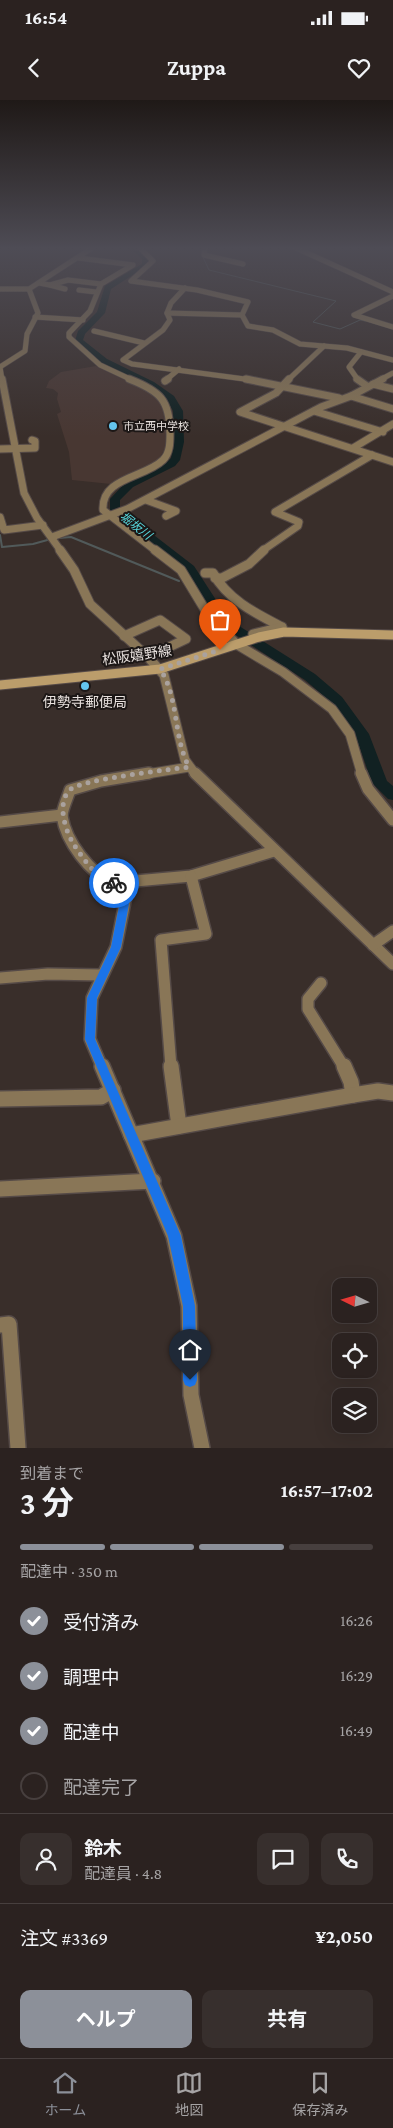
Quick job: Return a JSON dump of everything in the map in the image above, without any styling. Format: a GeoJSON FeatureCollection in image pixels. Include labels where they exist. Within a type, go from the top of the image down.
{"type":"FeatureCollection","features":[{"type":"Feature","properties":{"kind":"main road","name":"松阪嬉野線"},"geometry":{"type":"LineString","coordinates":[[0,685],[160,669],[259,637],[284,632],[393,635]]}},
{"type":"Feature","properties":{"kind":"street"},"geometry":{"type":"LineString","coordinates":[[37,311],[38,313],[27,334],[25,351],[18,358],[0,367],[3,398],[16,448],[24,493],[74,570],[90,604],[160,669],[169,688],[182,748],[189,767],[202,782],[393,964]]}},
{"type":"Feature","properties":{"kind":"street"},"geometry":{"type":"LineString","coordinates":[[90,311],[69,333],[68,337],[99,365],[157,393],[165,402],[170,413],[170,442],[165,458],[152,469],[126,479],[112,488],[102,503],[103,510],[181,570],[204,608],[236,644],[283,672],[332,708],[350,734],[360,771],[368,789],[393,820]]}},
{"type":"Feature","properties":{"kind":"street"},"geometry":{"type":"LineString","coordinates":[[242,315],[244,311]]}},
{"type":"Feature","properties":{"kind":"street"},"geometry":{"type":"LineString","coordinates":[[362,311],[354,315],[393,327]]}},
{"type":"Feature","properties":{"kind":"street"},"geometry":{"type":"LineString","coordinates":[[242,315],[167,313],[170,320],[163,330],[123,360],[132,364],[228,375],[339,398]]}},
{"type":"Feature","properties":{"kind":"street"},"geometry":{"type":"LineString","coordinates":[[242,315],[248,326],[273,330],[300,344],[361,352],[393,360]]}},
{"type":"Feature","properties":{"kind":"street"},"geometry":{"type":"LineString","coordinates":[[35,317],[83,320]]}},
{"type":"Feature","properties":{"kind":"street"},"geometry":{"type":"LineString","coordinates":[[94,331],[144,343]]}},
{"type":"Feature","properties":{"kind":"street"},"geometry":{"type":"LineString","coordinates":[[116,343],[137,348]]}},
{"type":"Feature","properties":{"kind":"street"},"geometry":{"type":"LineString","coordinates":[[324,346],[319,353],[301,366],[276,393],[240,412],[393,462]]}},
{"type":"Feature","properties":{"kind":"street"},"geometry":{"type":"LineString","coordinates":[[361,352],[349,367],[358,381],[393,389]]}},
{"type":"Feature","properties":{"kind":"street"},"geometry":{"type":"LineString","coordinates":[[0,358],[18,358]]}},
{"type":"Feature","properties":{"kind":"street"},"geometry":{"type":"LineString","coordinates":[[165,381],[179,369]]}},
{"type":"Feature","properties":{"kind":"street"},"geometry":{"type":"LineString","coordinates":[[53,538],[148,501],[314,411],[339,398],[351,396],[393,373]]}},
{"type":"Feature","properties":{"kind":"street"},"geometry":{"type":"LineString","coordinates":[[351,396],[393,409]]}},
{"type":"Feature","properties":{"kind":"street"},"geometry":{"type":"LineString","coordinates":[[314,411],[383,432]]}},
{"type":"Feature","properties":{"kind":"street"},"geometry":{"type":"LineString","coordinates":[[353,448],[376,433],[383,432],[393,424]]}},
{"type":"Feature","properties":{"kind":"street"},"geometry":{"type":"LineString","coordinates":[[0,449],[35,448],[35,441],[32,440]]}},
{"type":"Feature","properties":{"kind":"street"},"geometry":{"type":"LineString","coordinates":[[215,578],[222,578],[248,564],[256,555],[298,526],[299,522],[275,512],[372,455]]}},
{"type":"Feature","properties":{"kind":"street"},"geometry":{"type":"LineString","coordinates":[[147,510],[148,501]]}},
{"type":"Feature","properties":{"kind":"street"},"geometry":{"type":"LineString","coordinates":[[148,501],[176,510],[166,516]]}},
{"type":"Feature","properties":{"kind":"street"},"geometry":{"type":"LineString","coordinates":[[0,517],[4,530],[43,525]]}},
{"type":"Feature","properties":{"kind":"street"},"geometry":{"type":"LineString","coordinates":[[205,573],[213,573],[218,584],[244,606],[282,627],[253,634],[259,637]]}},
{"type":"Feature","properties":{"kind":"street"},"geometry":{"type":"LineString","coordinates":[[124,636],[160,620],[186,639],[148,657]]}},
{"type":"Feature","properties":{"kind":"street"},"geometry":{"type":"LineString","coordinates":[[189,767],[100,781],[74,788],[68,793],[62,815],[70,838],[83,859],[108,881],[129,882],[191,876],[274,851]]}},
{"type":"Feature","properties":{"kind":"street"},"geometry":{"type":"LineString","coordinates":[[0,822],[62,815]]}},
{"type":"Feature","properties":{"kind":"street"},"geometry":{"type":"LineString","coordinates":[[179,1126],[172,1079],[161,940],[206,934],[191,876]]}},
{"type":"Feature","properties":{"kind":"street"},"geometry":{"type":"LineString","coordinates":[[129,882],[117,942],[90,1005],[90,1039],[174,1236],[183,1274],[190,1320],[190,1394],[202,1448]]}},
{"type":"Feature","properties":{"kind":"street"},"geometry":{"type":"LineString","coordinates":[[373,945],[393,931]]}},
{"type":"Feature","properties":{"kind":"street"},"geometry":{"type":"LineString","coordinates":[[0,978],[48,974],[102,975]]}},
{"type":"Feature","properties":{"kind":"street"},"geometry":{"type":"LineString","coordinates":[[321,982],[308,998],[308,1009],[341,1060],[351,1082],[353,1095]]}},
{"type":"Feature","properties":{"kind":"street"},"geometry":{"type":"LineString","coordinates":[[0,1099],[101,1097],[113,1090]]}},
{"type":"Feature","properties":{"kind":"street"},"geometry":{"type":"LineString","coordinates":[[131,1135],[353,1095],[378,1091],[393,1093]]}},
{"type":"Feature","properties":{"kind":"street"},"geometry":{"type":"LineString","coordinates":[[0,1188],[152,1181]]}},
{"type":"Feature","properties":{"kind":"street"},"geometry":{"type":"LineString","coordinates":[[0,1325],[9,1324],[18,1448]]}},
{"type":"Feature","properties":{"kind":"shaded area","name":"市立西中学校"},"geometry":{"type":"Polygon","coordinates":[[[96,366],[145,388],[163,404],[166,419],[165,449],[157,462],[111,484],[72,480],[69,452],[57,414],[61,412],[57,399],[58,393],[53,389],[46,388],[49,381],[61,372],[96,366]]]}},
{"type":"Feature","properties":{"kind":"waterway","name":"堀坂川"},"geometry":{"type":"LineString","coordinates":[[102,311],[81,333],[79,341],[104,361],[151,384],[171,398],[178,411],[179,442],[176,458],[171,464],[129,485],[115,499],[115,510],[190,568],[213,605],[232,627],[310,677],[337,700],[362,734],[380,783],[393,795]]}},
{"type":"Feature","properties":{"kind":"waterway"},"geometry":{"type":"LineString","coordinates":[[325,311],[313,322],[340,329],[360,320],[365,321]]}},
{"type":"Feature","properties":{"kind":"waterway"},"geometry":{"type":"LineString","coordinates":[[0,535],[2,547],[33,544],[51,539]]}},
{"type":"Feature","properties":{"kind":"waterway"},"geometry":{"type":"LineString","coordinates":[[59,538],[71,537],[179,581]]}},
{"type":"Feature","properties":{"kind":"way so far"},"geometry":{"type":"LineString","coordinates":[[114,883],[104,878],[83,859],[70,838],[62,815],[68,793],[74,788],[100,781],[189,767],[185,760],[169,688],[160,669],[220,650]]}},
{"type":"Feature","properties":{"kind":"place","name":"市立西中学校"},"geometry":{"type":"Point","coordinates":[113,426]}},
{"type":"Feature","properties":{"kind":"place","name":"伊勢寺郵便局"},"geometry":{"type":"Point","coordinates":[85,686]}},
{"type":"Feature","properties":{"kind":"route"},"geometry":{"type":"LineString","coordinates":[[114,883],[129,882],[116,947],[94,992],[90,1005],[90,1039],[164,1208],[174,1236],[189,1306],[190,1380]]}}]}
